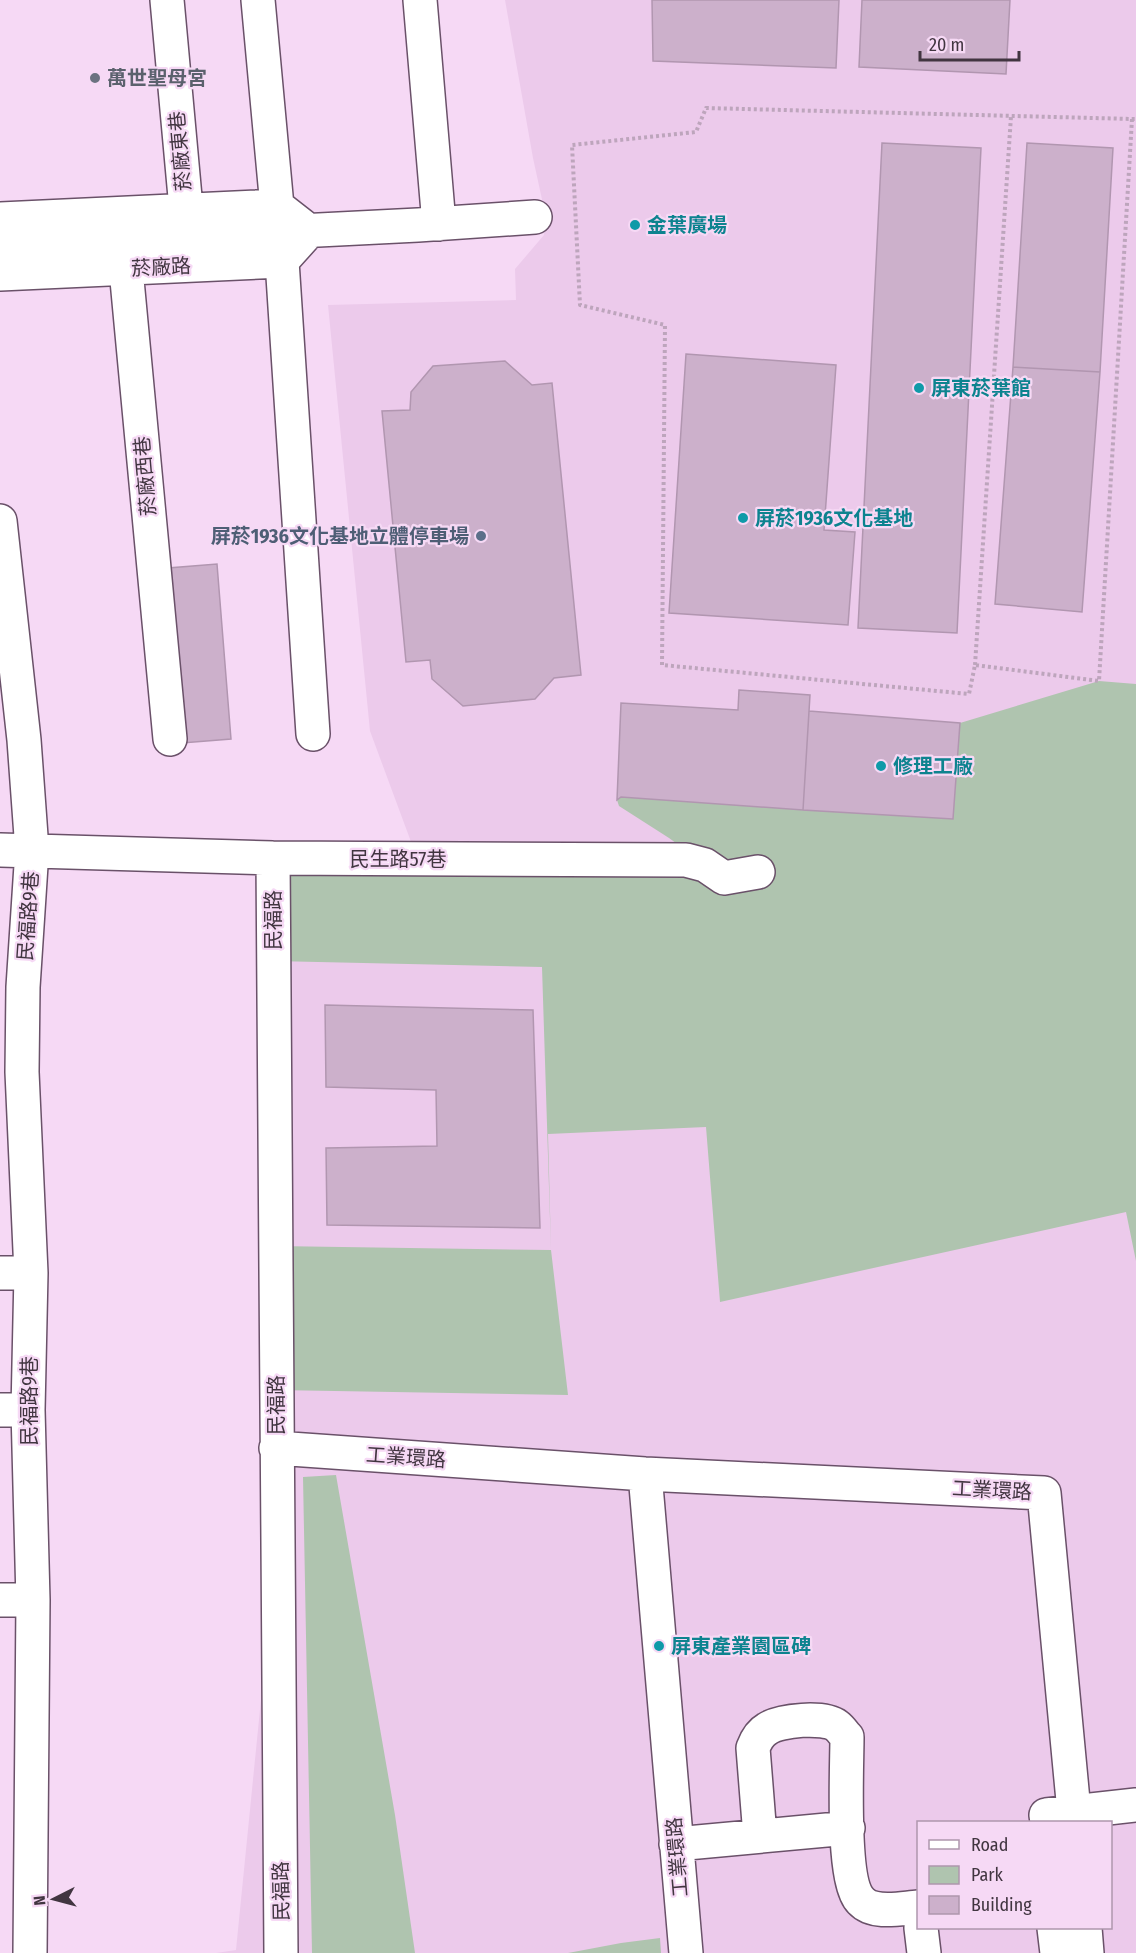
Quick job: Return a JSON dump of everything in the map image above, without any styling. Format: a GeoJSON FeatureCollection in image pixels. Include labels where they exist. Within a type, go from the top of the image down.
{"type":"FeatureCollection","features":[{"type":"Feature","properties":{"kind":"street","name":"菸廠東巷"},"geometry":{"type":"LineString","coordinates":[[167,0],[188,237]]}},
{"type":"Feature","properties":{"kind":"street"},"geometry":{"type":"LineString","coordinates":[[258,0],[287,233],[313,734]]}},
{"type":"Feature","properties":{"kind":"street"},"geometry":{"type":"LineString","coordinates":[[420,0],[439,224]]}},
{"type":"Feature","properties":{"kind":"street","name":"菸廠路"},"geometry":{"type":"LineString","coordinates":[[0,246],[287,233],[536,217]]}},
{"type":"Feature","properties":{"kind":"street","name":"菸廠路"},"geometry":{"type":"LineString","coordinates":[[0,219],[123,240]]}},
{"type":"Feature","properties":{"kind":"street","name":"菸廠路"},"geometry":{"type":"LineString","coordinates":[[0,274],[123,240]]}},
{"type":"Feature","properties":{"kind":"street","name":"菸廠西巷"},"geometry":{"type":"LineString","coordinates":[[123,240],[170,738]]}},
{"type":"Feature","properties":{"kind":"street"},"geometry":{"type":"LineString","coordinates":[[0,521],[24,740],[32,850]]}},
{"type":"Feature","properties":{"kind":"street","name":"民生路57巷"},"geometry":{"type":"LineString","coordinates":[[0,850],[273,858],[686,860],[705,865],[724,878],[758,872]]}},
{"type":"Feature","properties":{"kind":"street","name":"民福路9巷"},"geometry":{"type":"LineString","coordinates":[[30,1953],[33,1600],[14,1410],[15,1273],[11,1072],[23,987],[32,850]]}},
{"type":"Feature","properties":{"kind":"street","name":"民福路"},"geometry":{"type":"LineString","coordinates":[[273,858],[281,1953]]}},
{"type":"Feature","properties":{"kind":"street","name":"工業環路"},"geometry":{"type":"LineString","coordinates":[[276,1448],[645,1474],[1044,1493],[1065,1819]]}},
{"type":"Feature","properties":{"kind":"street","name":"工業環路"},"geometry":{"type":"LineString","coordinates":[[645,1474],[686,1953]]}},
{"type":"Feature","properties":{"kind":"street"},"geometry":{"type":"LineString","coordinates":[[0,1600],[33,1600]]}},
{"type":"Feature","properties":{"kind":"street"},"geometry":{"type":"LineString","coordinates":[[760,1836],[753,1748],[757,1738],[767,1729],[779,1723],[824,1720],[837,1725],[847,1737],[848,1828],[853,1888],[861,1902],[878,1909],[917,1906]]}},
{"type":"Feature","properties":{"kind":"street"},"geometry":{"type":"LineString","coordinates":[[1065,1819],[1136,1805]]}},
{"type":"Feature","properties":{"kind":"street"},"geometry":{"type":"LineString","coordinates":[[676,1845],[848,1828]]}},
{"type":"Feature","properties":{"kind":"street"},"geometry":{"type":"LineString","coordinates":[[921,1929],[924,1953]]}},
{"type":"Feature","properties":{"kind":"street"},"geometry":{"type":"LineString","coordinates":[[1054,1929],[1057,1953]]}},
{"type":"Feature","properties":{"kind":"street"},"geometry":{"type":"LineString","coordinates":[[1085,1929],[1087,1953]]}},
{"type":"Feature","properties":{"kind":"path"},"geometry":{"type":"LineString","coordinates":[[975,665],[1099,681],[1134,119],[706,108],[696,132],[572,145],[580,304],[665,325],[662,665],[969,694],[975,665],[1011,116]]}},
{"type":"Feature","properties":{"kind":"shaded area"},"geometry":{"type":"Polygon","coordinates":[[[505,0],[1136,0],[1136,1953],[216,1953],[236,1950],[285,1459],[282,874],[417,858],[370,731],[328,305],[516,300],[515,269],[544,235],[543,204],[505,0]]]}},
{"type":"Feature","properties":{"kind":"green space"},"geometry":{"type":"Polygon","coordinates":[[[1099,681],[1136,684],[1136,1261],[1126,1212],[720,1302],[706,1127],[548,1134],[551,1250],[542,967],[273,961],[273,858],[705,864],[619,806],[617,800],[621,797],[953,819],[960,723],[1099,681]]]}},
{"type":"Feature","properties":{"kind":"green space"},"geometry":{"type":"Polygon","coordinates":[[[275,1246],[551,1250],[568,1395],[276,1390],[275,1246]]]}},
{"type":"Feature","properties":{"kind":"green space"},"geometry":{"type":"Polygon","coordinates":[[[336,1475],[395,1815],[415,1953],[312,1953],[303,1477],[336,1475]]]}},
{"type":"Feature","properties":{"kind":"green space"},"geometry":{"type":"Polygon","coordinates":[[[660,1938],[661,1953],[568,1953],[621,1943],[660,1938]]]}},
{"type":"Feature","properties":{"kind":"building"},"geometry":{"type":"Polygon","coordinates":[[[652,0],[839,0],[836,68],[653,61],[652,0]]]}},
{"type":"Feature","properties":{"kind":"building"},"geometry":{"type":"Polygon","coordinates":[[[862,0],[1010,0],[1006,74],[859,67],[862,0]]]}},
{"type":"Feature","properties":{"kind":"building","name":"屏東菸葉館"},"geometry":{"type":"Polygon","coordinates":[[[882,143],[981,148],[957,633],[858,628],[882,143]]]}},
{"type":"Feature","properties":{"kind":"building"},"geometry":{"type":"Polygon","coordinates":[[[1027,143],[1113,148],[1100,372],[1013,367],[1027,143]]]}},
{"type":"Feature","properties":{"kind":"building"},"geometry":{"type":"Polygon","coordinates":[[[686,354],[836,365],[824,530],[855,532],[848,625],[669,613],[686,354]]]}},
{"type":"Feature","properties":{"kind":"building","name":"屏菸1936文化基地立體停車場"},"geometry":{"type":"Polygon","coordinates":[[[505,361],[532,385],[552,383],[581,675],[554,678],[535,699],[463,706],[432,679],[430,660],[406,662],[382,411],[410,410],[411,392],[433,366],[505,361]]]}},
{"type":"Feature","properties":{"kind":"building"},"geometry":{"type":"Polygon","coordinates":[[[1013,367],[1100,372],[1082,612],[995,604],[1013,367]]]}},
{"type":"Feature","properties":{"kind":"building"},"geometry":{"type":"Polygon","coordinates":[[[217,564],[231,739],[182,743],[168,568],[217,564]]]}},
{"type":"Feature","properties":{"kind":"building"},"geometry":{"type":"Polygon","coordinates":[[[739,690],[810,695],[803,810],[621,797],[617,800],[621,703],[738,710],[739,690]]]}},
{"type":"Feature","properties":{"kind":"building","name":"修理工廠"},"geometry":{"type":"Polygon","coordinates":[[[809,711],[960,723],[953,819],[803,810],[809,711]]]}},
{"type":"Feature","properties":{"kind":"building"},"geometry":{"type":"Polygon","coordinates":[[[325,1005],[533,1010],[540,1228],[327,1225],[326,1148],[437,1146],[436,1090],[326,1087],[325,1005]]]}},
{"type":"Feature","properties":{"kind":"place","name":"萬世聖母宮"},"geometry":{"type":"Point","coordinates":[95,78]}},
{"type":"Feature","properties":{"kind":"place","name":"金葉廣場"},"geometry":{"type":"Point","coordinates":[635,225]}},
{"type":"Feature","properties":{"kind":"place","name":"屏東菸葉館"},"geometry":{"type":"Point","coordinates":[919,388]}},
{"type":"Feature","properties":{"kind":"place","name":"屏菸1936文化基地"},"geometry":{"type":"Point","coordinates":[743,518]}},
{"type":"Feature","properties":{"kind":"place","name":"屏菸1936文化基地立體停車場"},"geometry":{"type":"Point","coordinates":[481,536]}},
{"type":"Feature","properties":{"kind":"place","name":"修理工廠"},"geometry":{"type":"Point","coordinates":[881,766]}},
{"type":"Feature","properties":{"kind":"place","name":"屏東產業園區碑"},"geometry":{"type":"Point","coordinates":[659,1646]}}]}
